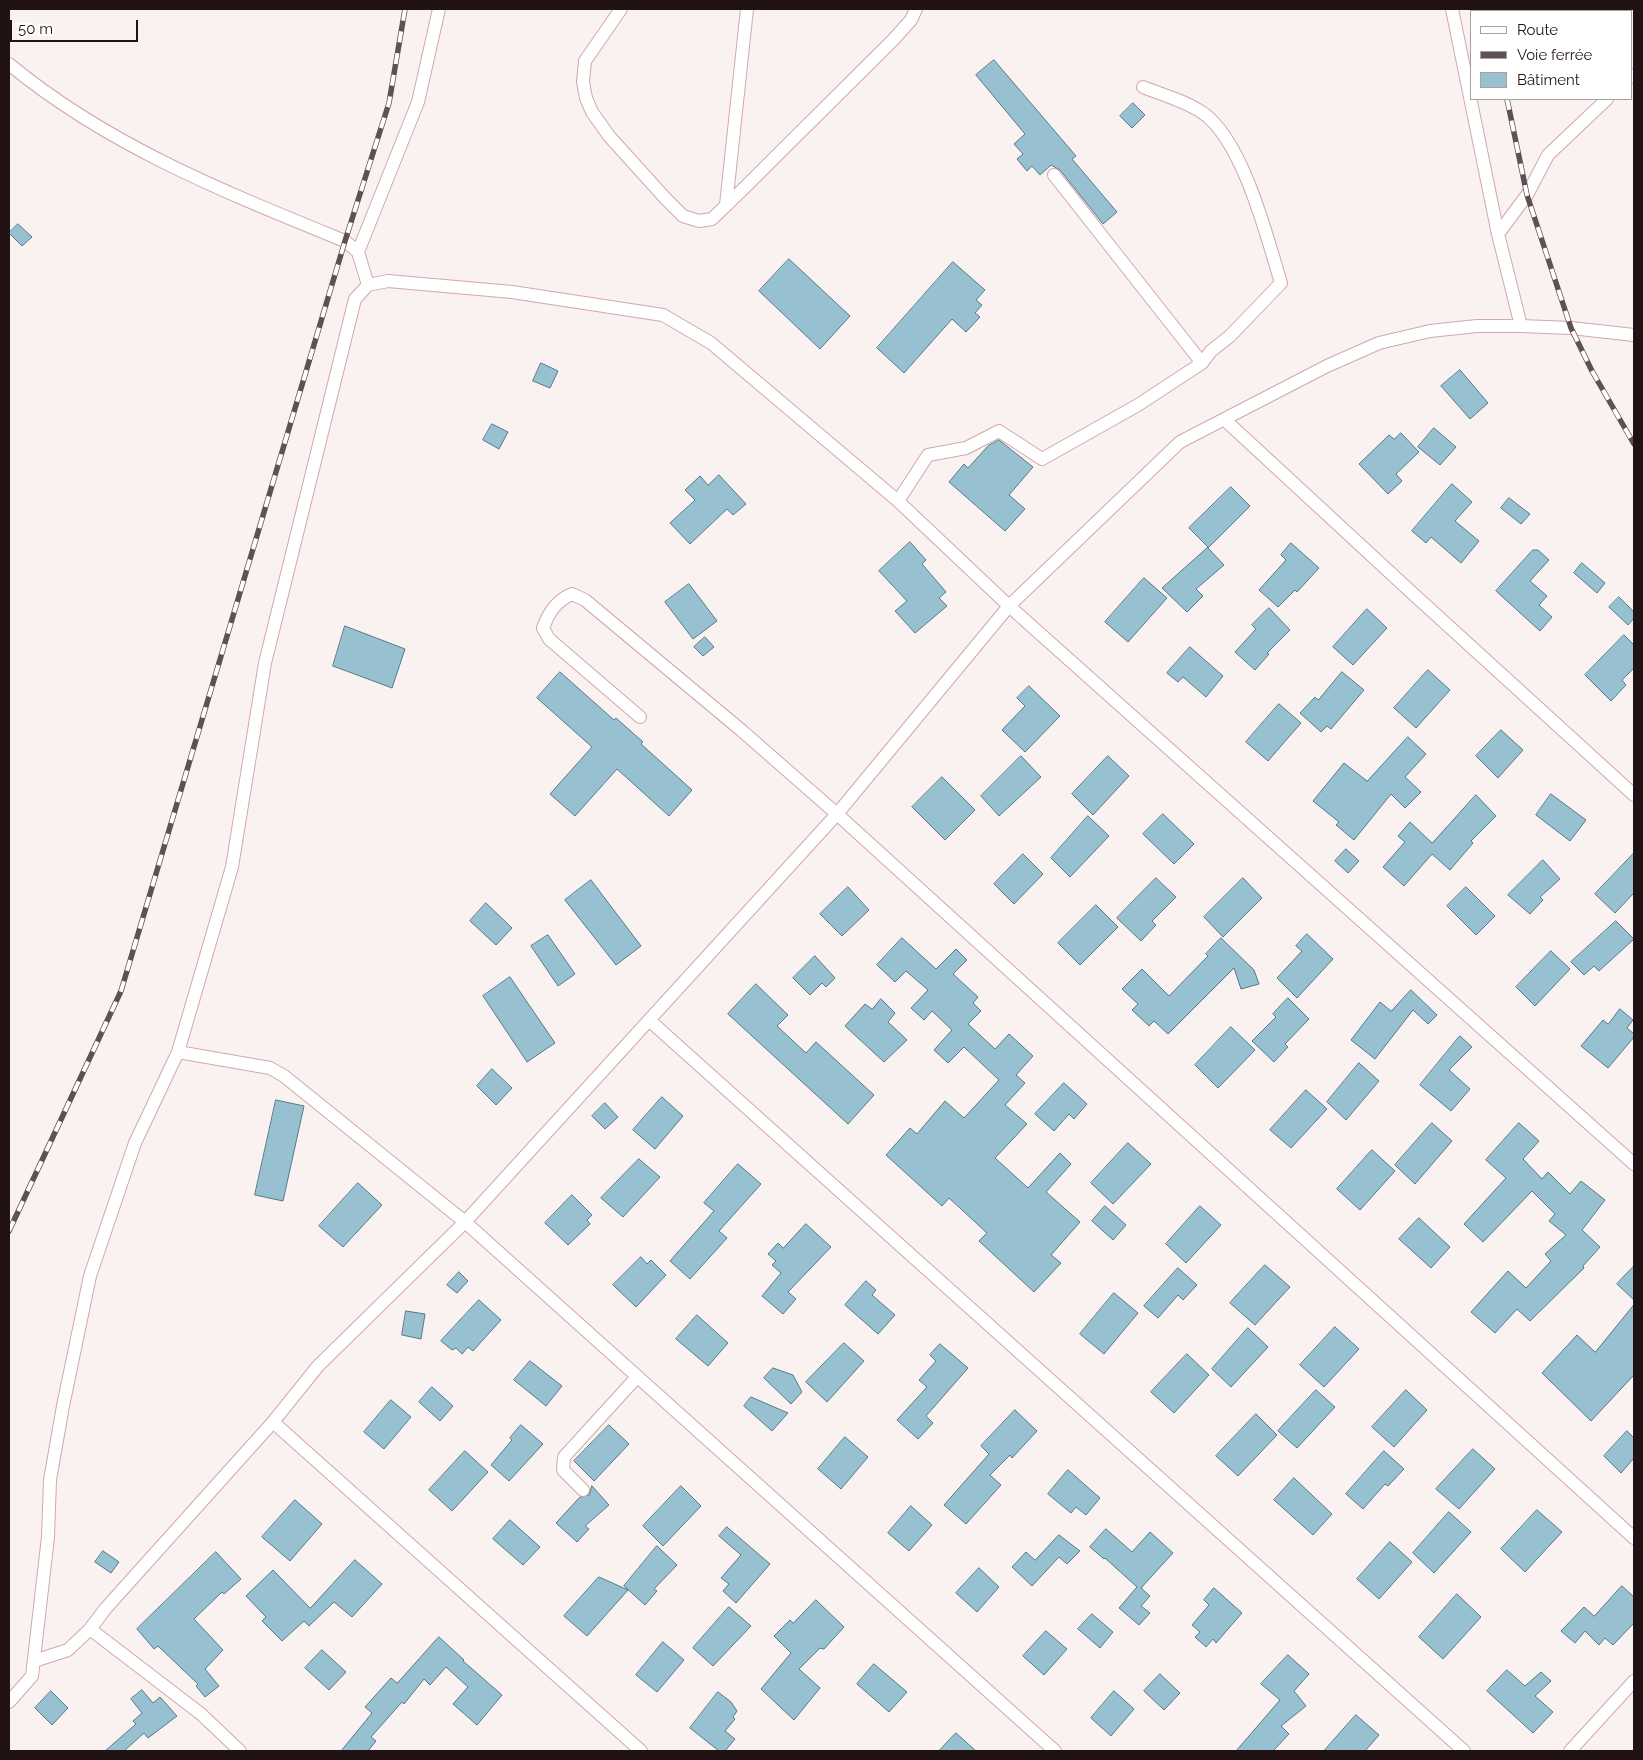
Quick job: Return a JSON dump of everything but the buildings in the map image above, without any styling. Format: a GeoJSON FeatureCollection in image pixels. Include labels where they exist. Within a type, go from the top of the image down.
{"type":"FeatureCollection","features":[{"type":"Feature","properties":{"kind":"street"},"geometry":{"type":"LineString","coordinates":[[358,252],[418,102],[439,9]]}},
{"type":"Feature","properties":{"kind":"street"},"geometry":{"type":"LineString","coordinates":[[621,9],[585,61],[583,82],[586,98],[592,112],[609,136],[683,216],[699,221],[712,218],[726,205],[893,40],[911,20],[916,9]]}},
{"type":"Feature","properties":{"kind":"street"},"geometry":{"type":"LineString","coordinates":[[726,205],[747,9]]}},
{"type":"Feature","properties":{"kind":"street"},"geometry":{"type":"LineString","coordinates":[[1452,9],[1470,97]]}},
{"type":"Feature","properties":{"kind":"street"},"geometry":{"type":"LineString","coordinates":[[9,64],[36,87],[95,126],[156,160],[230,195],[345,241],[358,252],[368,284]]}},
{"type":"Feature","properties":{"kind":"street"},"geometry":{"type":"LineString","coordinates":[[898,501],[928,455],[966,448],[999,431],[1042,459],[1138,405],[1202,362],[1281,283],[1256,205],[1226,138],[1203,113],[1187,104],[1143,87]]}},
{"type":"Feature","properties":{"kind":"street"},"geometry":{"type":"LineString","coordinates":[[1471,100],[1498,234],[1521,326]]}},
{"type":"Feature","properties":{"kind":"street"},"geometry":{"type":"LineString","coordinates":[[1498,234],[1527,195],[1548,155],[1606,100]]}},
{"type":"Feature","properties":{"kind":"street"},"geometry":{"type":"LineString","coordinates":[[1054,175],[1202,362]]}},
{"type":"Feature","properties":{"kind":"street"},"geometry":{"type":"LineString","coordinates":[[9,1702],[32,1676],[48,1537],[50,1480],[62,1406],[90,1276],[135,1143],[178,1052],[232,867],[265,663],[355,299],[368,284],[388,281],[512,292],[663,315],[711,343],[898,501],[1010,606],[1634,1164]]}},
{"type":"Feature","properties":{"kind":"street"},"geometry":{"type":"LineString","coordinates":[[34,1661],[68,1650],[90,1629],[106,1608],[273,1422],[318,1366],[465,1222],[837,814],[1010,606],[1180,442],[1225,420],[1291,382],[1378,343],[1430,330],[1521,326],[1571,328],[1634,335]]}},
{"type":"Feature","properties":{"kind":"street"},"geometry":{"type":"LineString","coordinates":[[1225,420],[1410,592],[1634,795]]}},
{"type":"Feature","properties":{"kind":"street"},"geometry":{"type":"LineString","coordinates":[[640,716],[549,639],[543,628],[549,614],[560,599],[572,594],[586,600],[741,730],[837,814],[1634,1538]]}},
{"type":"Feature","properties":{"kind":"street"},"geometry":{"type":"LineString","coordinates":[[649,1020],[1464,1751]]}},
{"type":"Feature","properties":{"kind":"street"},"geometry":{"type":"LineString","coordinates":[[178,1052],[270,1068],[284,1076],[465,1222],[636,1378],[1055,1751]]}},
{"type":"Feature","properties":{"kind":"street"},"geometry":{"type":"LineString","coordinates":[[583,1490],[562,1470],[564,1457],[636,1378]]}},
{"type":"Feature","properties":{"kind":"street"},"geometry":{"type":"LineString","coordinates":[[273,1422],[640,1751]]}},
{"type":"Feature","properties":{"kind":"street"},"geometry":{"type":"LineString","coordinates":[[90,1629],[201,1714],[240,1751]]}},
{"type":"Feature","properties":{"kind":"street"},"geometry":{"type":"LineString","coordinates":[[1570,1751],[1634,1681]]}},
{"type":"Feature","properties":{"kind":"railway"},"geometry":{"type":"LineString","coordinates":[[9,1231],[121,991],[345,241],[389,103],[405,9]]}},
{"type":"Feature","properties":{"kind":"railway"},"geometry":{"type":"LineString","coordinates":[[1507,100],[1527,195],[1571,328],[1592,371],[1634,444]]}}]}
